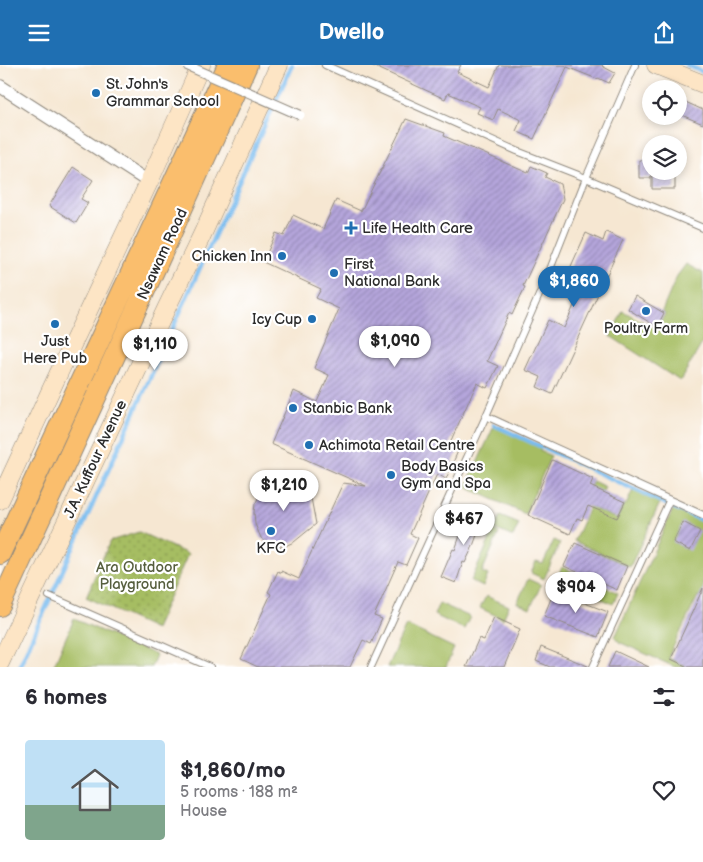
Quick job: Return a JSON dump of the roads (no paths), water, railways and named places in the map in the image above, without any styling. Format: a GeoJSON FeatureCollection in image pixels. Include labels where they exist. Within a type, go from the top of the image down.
{"type":"FeatureCollection","features":[{"type":"Feature","properties":{"kind":"highway","name":"Nsawam Road"},"geometry":{"type":"LineString","coordinates":[[0,554],[228,65]]}},
{"type":"Feature","properties":{"kind":"highway","name":"Nsawam Road"},"geometry":{"type":"LineString","coordinates":[[0,606],[170,238],[247,65]]}},
{"type":"Feature","properties":{"kind":"main road"},"geometry":{"type":"LineString","coordinates":[[0,500],[201,65]]}},
{"type":"Feature","properties":{"kind":"main road","name":"J.A. Kuffour Avenue"},"geometry":{"type":"LineString","coordinates":[[0,663],[202,235],[279,65]]}},
{"type":"Feature","properties":{"kind":"main road"},"geometry":{"type":"LineString","coordinates":[[656,65],[703,84]]}},
{"type":"Feature","properties":{"kind":"street"},"geometry":{"type":"LineString","coordinates":[[186,65],[300,115]]}},
{"type":"Feature","properties":{"kind":"street"},"geometry":{"type":"LineString","coordinates":[[0,86],[149,181]]}},
{"type":"Feature","properties":{"kind":"lane"},"geometry":{"type":"LineString","coordinates":[[325,65],[517,151],[703,228]]}},
{"type":"Feature","properties":{"kind":"lane"},"geometry":{"type":"LineString","coordinates":[[371,667],[548,277],[586,178],[635,65]]}},
{"type":"Feature","properties":{"kind":"lane"},"geometry":{"type":"LineString","coordinates":[[486,416],[703,515]]}},
{"type":"Feature","properties":{"kind":"lane"},"geometry":{"type":"LineString","coordinates":[[593,667],[669,501]]}},
{"type":"Feature","properties":{"kind":"lane"},"geometry":{"type":"LineString","coordinates":[[49,596],[210,667]]}},
{"type":"Feature","properties":{"kind":"waterway"},"geometry":{"type":"LineString","coordinates":[[19,667],[292,65]]}},
{"type":"Feature","properties":{"kind":"waterway"},"geometry":{"type":"LineString","coordinates":[[687,65],[703,72]]}},
{"type":"Feature","properties":{"kind":"waterway"},"geometry":{"type":"LineString","coordinates":[[494,425],[703,521]]}},
{"type":"Feature","properties":{"kind":"place","name":"St. John's Grammar School"},"geometry":{"type":"Point","coordinates":[96,93]}},
{"type":"Feature","properties":{"kind":"place","name":"Life Health Care"},"geometry":{"type":"Point","coordinates":[351,228]}},
{"type":"Feature","properties":{"kind":"place","name":"Chicken Inn"},"geometry":{"type":"Point","coordinates":[282,256]}},
{"type":"Feature","properties":{"kind":"place","name":"First National Bank"},"geometry":{"type":"Point","coordinates":[334,273]}},
{"type":"Feature","properties":{"kind":"place","name":"Poultry Farm"},"geometry":{"type":"Point","coordinates":[646,311]}},
{"type":"Feature","properties":{"kind":"place","name":"Icy Cup"},"geometry":{"type":"Point","coordinates":[312,319]}},
{"type":"Feature","properties":{"kind":"place","name":"Just Here Pub"},"geometry":{"type":"Point","coordinates":[55,324]}},
{"type":"Feature","properties":{"kind":"place","name":"Stanbic Bank"},"geometry":{"type":"Point","coordinates":[293,408]}},
{"type":"Feature","properties":{"kind":"place","name":"Achimota Retail Centre"},"geometry":{"type":"Point","coordinates":[309,445]}},
{"type":"Feature","properties":{"kind":"place","name":"Body Basics Gym and Spa"},"geometry":{"type":"Point","coordinates":[391,475]}},
{"type":"Feature","properties":{"kind":"place","name":"KFC"},"geometry":{"type":"Point","coordinates":[271,531]}},
{"type":"Feature","properties":{"kind":"park label","name":"Ara Outdoor Playground"},"geometry":{"type":"Point","coordinates":[137,576]}}]}
